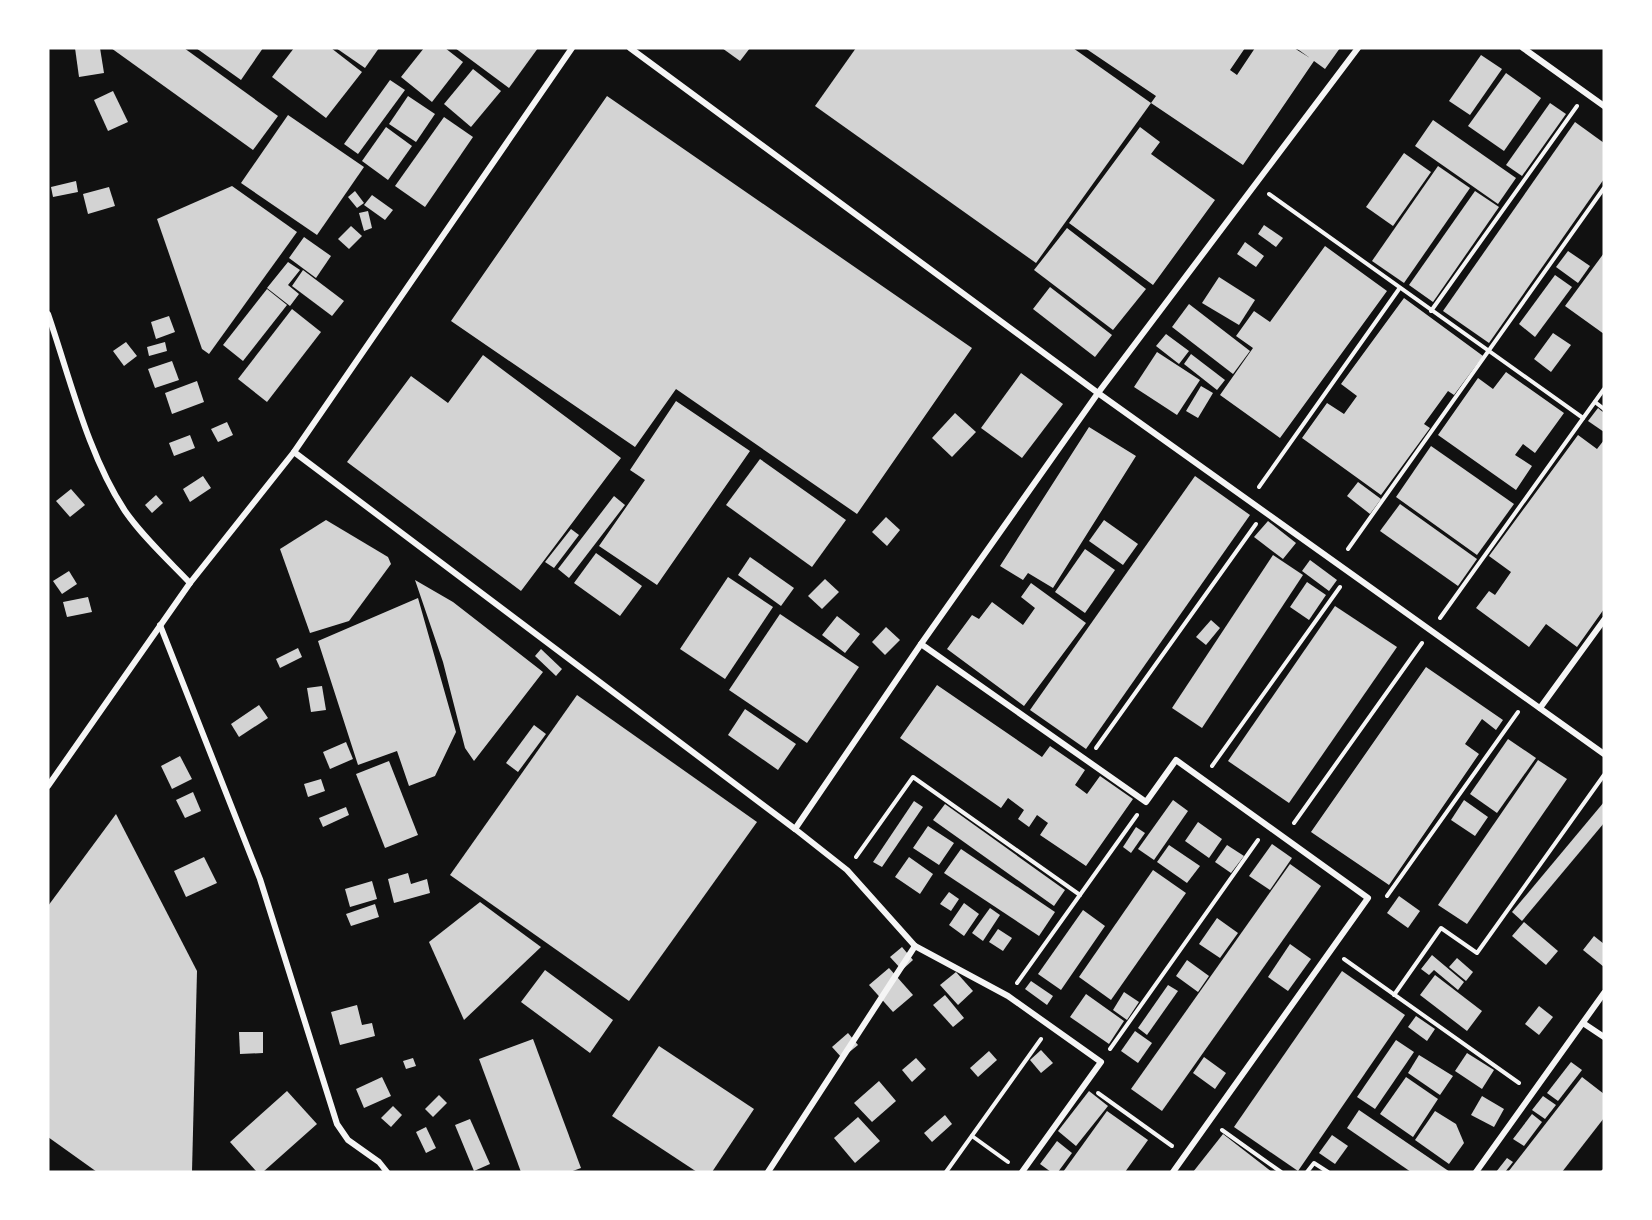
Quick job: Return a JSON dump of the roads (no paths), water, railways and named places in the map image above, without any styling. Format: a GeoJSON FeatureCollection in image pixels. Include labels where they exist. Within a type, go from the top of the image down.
{"type":"FeatureCollection","features":[{"type":"Feature","properties":{"kind":"street"},"geometry":{"type":"LineString","coordinates":[[48,786],[190,583],[294,452],[572,48]]}},
{"type":"Feature","properties":{"kind":"street"},"geometry":{"type":"LineString","coordinates":[[630,48],[1098,393],[1604,754]]}},
{"type":"Feature","properties":{"kind":"street"},"geometry":{"type":"LineString","coordinates":[[795,829],[921,644],[1098,393],[1358,48]]}},
{"type":"Feature","properties":{"kind":"street"},"geometry":{"type":"LineString","coordinates":[[1523,48],[1604,106]]}},
{"type":"Feature","properties":{"kind":"street"},"geometry":{"type":"LineString","coordinates":[[48,314],[104,474],[126,512],[190,583]]}},
{"type":"Feature","properties":{"kind":"street"},"geometry":{"type":"LineString","coordinates":[[294,452],[847,870],[915,946],[1008,996],[1101,1062],[1022,1172]]}},
{"type":"Feature","properties":{"kind":"street"},"geometry":{"type":"LineString","coordinates":[[1540,708],[1604,620]]}},
{"type":"Feature","properties":{"kind":"street"},"geometry":{"type":"LineString","coordinates":[[160,625],[260,879],[337,1124],[348,1140],[379,1162],[387,1172]]}},
{"type":"Feature","properties":{"kind":"street"},"geometry":{"type":"LineString","coordinates":[[921,644],[1146,802],[1176,760],[1368,898],[1173,1172]]}},
{"type":"Feature","properties":{"kind":"street"},"geometry":{"type":"LineString","coordinates":[[768,1172],[915,946]]}},
{"type":"Feature","properties":{"kind":"street"},"geometry":{"type":"LineString","coordinates":[[1476,1172],[1604,993]]}},
{"type":"Feature","properties":{"kind":"street"},"geometry":{"type":"LineString","coordinates":[[1583,1023],[1604,1037]]}}]}
